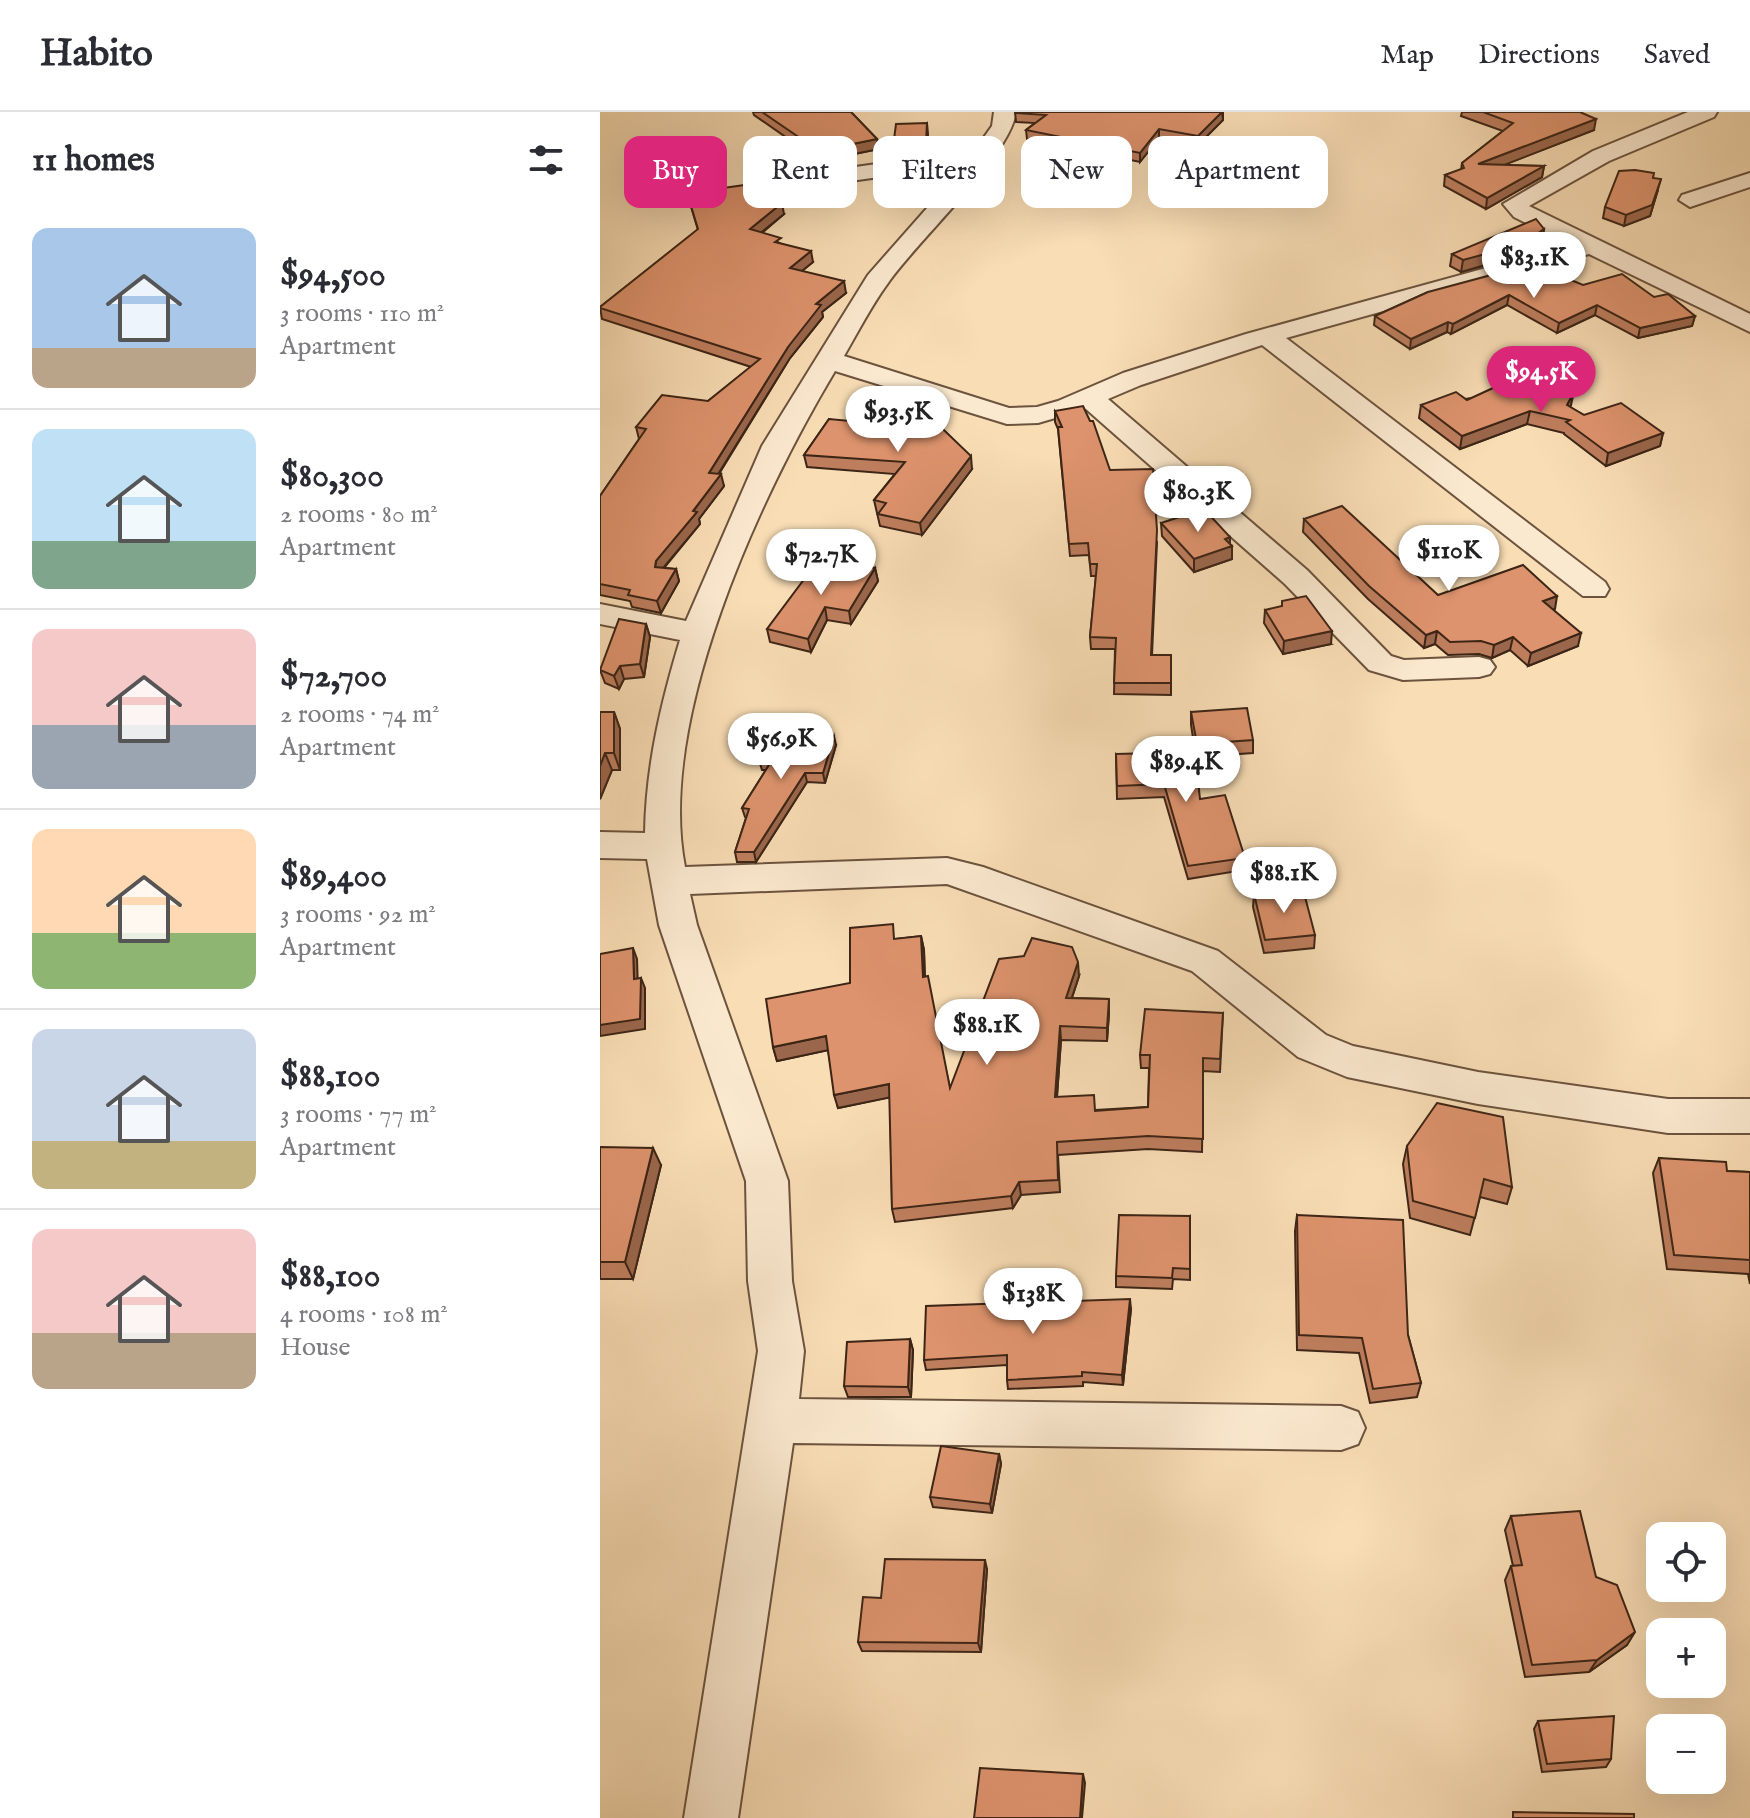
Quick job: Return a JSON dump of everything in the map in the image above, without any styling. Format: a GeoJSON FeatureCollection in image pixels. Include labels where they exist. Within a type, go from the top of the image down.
{"type":"FeatureCollection","features":[{"type":"Feature","properties":{"kind":"street"},"geometry":{"type":"LineString","coordinates":[[996,136],[1003,126],[1005,112]]}},
{"type":"Feature","properties":{"kind":"street"},"geometry":{"type":"LineString","coordinates":[[1706,112],[1613,151],[1515,204],[1522,212],[1750,324]]}},
{"type":"Feature","properties":{"kind":"street"},"geometry":{"type":"LineString","coordinates":[[1690,200],[1750,180]]}},
{"type":"Feature","properties":{"kind":"street"},"geometry":{"type":"LineString","coordinates":[[711,1818],[773,1421],[781,1351],[770,1281],[767,1181],[678,925],[666,863],[663,793],[672,735],[698,633],[776,446],[877,280],[937,208]]}},
{"type":"Feature","properties":{"kind":"street"},"geometry":{"type":"LineString","coordinates":[[828,360],[1007,416],[1038,415],[1090,398],[1132,379],[1267,336],[1591,246]]}},
{"type":"Feature","properties":{"kind":"street"},"geometry":{"type":"LineString","coordinates":[[1267,336],[1594,589]]}},
{"type":"Feature","properties":{"kind":"street"},"geometry":{"type":"LineString","coordinates":[[1090,398],[1296,577],[1380,663],[1403,670],[1479,667]]}},
{"type":"Feature","properties":{"kind":"street"},"geometry":{"type":"LineString","coordinates":[[600,614],[698,633]]}},
{"type":"Feature","properties":{"kind":"street"},"geometry":{"type":"LineString","coordinates":[[600,845],[666,863],[947,871],[983,880],[1205,961],[1312,1046],[1347,1061],[1478,1088],[1668,1116],[1750,1116]]}},
{"type":"Feature","properties":{"kind":"street"},"geometry":{"type":"LineString","coordinates":[[773,1421],[1341,1428]]}},
{"type":"Feature","properties":{"kind":"building"},"geometry":{"type":"Polygon","coordinates":[[[762,112],[851,112],[874,136],[873,140],[857,143],[857,136],[797,136],[762,112]]]}},
{"type":"Feature","properties":{"kind":"building"},"geometry":{"type":"Polygon","coordinates":[[[1222,112],[1198,136],[1159,129],[1153,136],[1148,136],[1148,143],[1140,153],[1132,151],[1132,136],[1056,136],[1026,130],[1046,115],[1015,113],[1222,112]]]}},
{"type":"Feature","properties":{"kind":"building"},"geometry":{"type":"Polygon","coordinates":[[[1483,112],[1580,112],[1596,119],[1478,164],[1544,166],[1487,198],[1445,175],[1464,168],[1462,163],[1513,123],[1483,112]]]}},
{"type":"Feature","properties":{"kind":"building"},"geometry":{"type":"Polygon","coordinates":[[[927,123],[926,136],[894,136],[896,124],[927,123]]]}},
{"type":"Feature","properties":{"kind":"building"},"geometry":{"type":"Polygon","coordinates":[[[1619,171],[1654,173],[1653,178],[1661,179],[1652,205],[1626,215],[1605,207],[1619,171]]]}},
{"type":"Feature","properties":{"kind":"building"},"geometry":{"type":"Polygon","coordinates":[[[743,185],[743,208],[776,208],[750,229],[781,238],[775,242],[811,251],[790,268],[844,281],[816,304],[821,305],[788,347],[709,473],[721,474],[693,511],[697,512],[656,561],[655,567],[676,569],[657,601],[628,595],[630,590],[600,584],[600,496],[646,429],[636,427],[662,395],[708,401],[760,359],[600,307],[698,229],[692,208],[727,208],[727,187],[743,185]]]}},
{"type":"Feature","properties":{"kind":"building"},"geometry":{"type":"Polygon","coordinates":[[[1536,219],[1544,229],[1523,244],[1463,260],[1452,254],[1536,219]]]}},
{"type":"Feature","properties":{"kind":"building"},"geometry":{"type":"Polygon","coordinates":[[[1532,264],[1583,285],[1622,274],[1654,297],[1668,294],[1695,316],[1640,328],[1597,305],[1559,323],[1509,295],[1453,324],[1448,322],[1411,339],[1375,316],[1428,292],[1532,264]]]}},
{"type":"Feature","properties":{"kind":"building"},"geometry":{"type":"Polygon","coordinates":[[[1519,376],[1540,389],[1574,392],[1567,405],[1584,415],[1621,403],[1663,433],[1608,453],[1566,422],[1570,420],[1530,411],[1462,436],[1421,405],[1456,392],[1467,400],[1519,376]]]}},
{"type":"Feature","properties":{"kind":"building"},"geometry":{"type":"Polygon","coordinates":[[[867,400],[922,409],[971,456],[920,523],[878,514],[886,503],[874,500],[905,462],[804,455],[829,419],[850,421],[867,400]]]}},
{"type":"Feature","properties":{"kind":"building"},"geometry":{"type":"Polygon","coordinates":[[[1083,406],[1090,421],[1093,421],[1110,470],[1153,469],[1157,530],[1151,655],[1171,655],[1171,683],[1114,683],[1116,638],[1090,637],[1097,564],[1090,564],[1088,543],[1069,544],[1058,427],[1062,427],[1055,411],[1083,406]]]}},
{"type":"Feature","properties":{"kind":"building"},"geometry":{"type":"Polygon","coordinates":[[[1342,506],[1438,595],[1523,565],[1557,596],[1543,601],[1581,633],[1531,653],[1513,637],[1494,645],[1481,641],[1450,642],[1437,631],[1426,635],[1369,586],[1304,519],[1342,506]]]}},
{"type":"Feature","properties":{"kind":"building"},"geometry":{"type":"Polygon","coordinates":[[[1204,509],[1230,537],[1225,539],[1232,546],[1194,559],[1161,523],[1204,509]]]}},
{"type":"Feature","properties":{"kind":"building"},"geometry":{"type":"Polygon","coordinates":[[[831,560],[875,568],[849,611],[825,607],[808,639],[767,629],[811,570],[824,570],[831,560]]]}},
{"type":"Feature","properties":{"kind":"building"},"geometry":{"type":"Polygon","coordinates":[[[1306,596],[1332,631],[1284,641],[1265,610],[1282,606],[1282,601],[1306,596]]]}},
{"type":"Feature","properties":{"kind":"building"},"geometry":{"type":"Polygon","coordinates":[[[619,619],[646,624],[640,664],[620,666],[614,676],[600,670],[619,619]]]}},
{"type":"Feature","properties":{"kind":"building"},"geometry":{"type":"Polygon","coordinates":[[[1247,708],[1253,740],[1197,744],[1191,712],[1247,708]]]}},
{"type":"Feature","properties":{"kind":"building"},"geometry":{"type":"Polygon","coordinates":[[[600,712],[614,712],[614,753],[605,753],[600,766],[600,712]]]}},
{"type":"Feature","properties":{"kind":"building"},"geometry":{"type":"Polygon","coordinates":[[[769,732],[834,736],[823,773],[805,773],[754,852],[735,852],[749,809],[742,808],[772,760],[759,760],[769,732]]]}},
{"type":"Feature","properties":{"kind":"building"},"geometry":{"type":"Polygon","coordinates":[[[1195,752],[1200,799],[1225,795],[1245,858],[1188,866],[1164,784],[1117,786],[1116,754],[1195,752]]]}},
{"type":"Feature","properties":{"kind":"building"},"geometry":{"type":"Polygon","coordinates":[[[1303,889],[1315,935],[1265,940],[1254,894],[1303,889]]]}},
{"type":"Feature","properties":{"kind":"building"},"geometry":{"type":"Polygon","coordinates":[[[893,924],[894,939],[921,936],[923,977],[928,976],[950,1088],[999,959],[1024,956],[1032,938],[1072,947],[1078,962],[1066,998],[1109,999],[1107,1028],[1060,1026],[1055,1097],[1094,1095],[1095,1111],[1148,1107],[1150,1055],[1140,1055],[1145,1009],[1223,1013],[1220,1059],[1203,1058],[1203,1139],[1148,1136],[1057,1142],[1058,1180],[1019,1182],[1011,1196],[892,1209],[889,1084],[834,1095],[826,1036],[773,1047],[766,999],[850,983],[850,928],[893,924]]]}},
{"type":"Feature","properties":{"kind":"building"},"geometry":{"type":"Polygon","coordinates":[[[633,948],[634,979],[641,978],[640,1019],[600,1025],[600,954],[633,948]]]}},
{"type":"Feature","properties":{"kind":"building"},"geometry":{"type":"Polygon","coordinates":[[[1437,1103],[1503,1117],[1512,1187],[1484,1179],[1475,1218],[1413,1201],[1407,1146],[1437,1103]]]}},
{"type":"Feature","properties":{"kind":"building"},"geometry":{"type":"Polygon","coordinates":[[[600,1147],[653,1148],[625,1262],[600,1262],[600,1147]]]}},
{"type":"Feature","properties":{"kind":"building"},"geometry":{"type":"Polygon","coordinates":[[[1659,1158],[1726,1162],[1727,1171],[1750,1172],[1750,1260],[1674,1255],[1659,1158]]]}},
{"type":"Feature","properties":{"kind":"building"},"geometry":{"type":"Polygon","coordinates":[[[1119,1215],[1190,1216],[1190,1269],[1173,1268],[1172,1278],[1116,1276],[1119,1215]]]}},
{"type":"Feature","properties":{"kind":"building"},"geometry":{"type":"Polygon","coordinates":[[[1297,1215],[1403,1220],[1408,1335],[1421,1383],[1373,1389],[1362,1338],[1299,1335],[1297,1215]]]}},
{"type":"Feature","properties":{"kind":"building"},"geometry":{"type":"Polygon","coordinates":[[[1130,1299],[1122,1375],[1082,1372],[1082,1376],[1007,1380],[1007,1355],[924,1360],[926,1306],[1130,1299]]]}},
{"type":"Feature","properties":{"kind":"building"},"geometry":{"type":"Polygon","coordinates":[[[910,1339],[908,1387],[844,1386],[847,1342],[910,1339]]]}},
{"type":"Feature","properties":{"kind":"building"},"geometry":{"type":"Polygon","coordinates":[[[941,1446],[999,1454],[990,1504],[930,1497],[941,1446]]]}},
{"type":"Feature","properties":{"kind":"building"},"geometry":{"type":"Polygon","coordinates":[[[1580,1511],[1596,1577],[1617,1585],[1635,1632],[1597,1660],[1532,1665],[1511,1566],[1522,1565],[1511,1516],[1580,1511]]]}},
{"type":"Feature","properties":{"kind":"building"},"geometry":{"type":"Polygon","coordinates":[[[885,1559],[985,1560],[978,1643],[858,1642],[863,1597],[881,1598],[885,1559]]]}},
{"type":"Feature","properties":{"kind":"building"},"geometry":{"type":"Polygon","coordinates":[[[1614,1716],[1611,1759],[1547,1764],[1538,1721],[1614,1716]]]}},
{"type":"Feature","properties":{"kind":"building"},"geometry":{"type":"Polygon","coordinates":[[[980,1768],[1083,1774],[1080,1818],[974,1818],[980,1768]]]}},
{"type":"Feature","properties":{"kind":"building"},"geometry":{"type":"Polygon","coordinates":[[[1513,1812],[1634,1814],[1634,1818],[1513,1818],[1513,1812]]]}}]}
